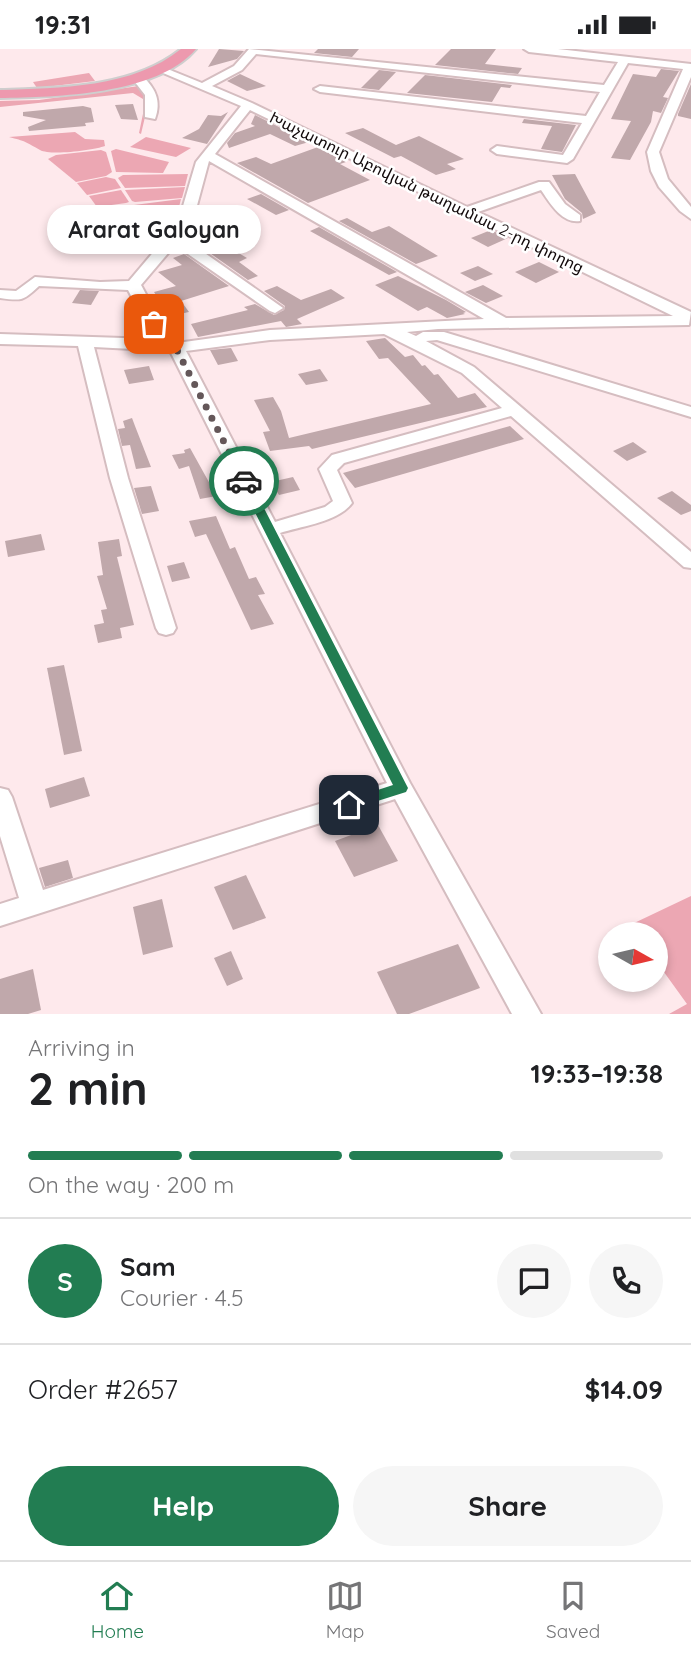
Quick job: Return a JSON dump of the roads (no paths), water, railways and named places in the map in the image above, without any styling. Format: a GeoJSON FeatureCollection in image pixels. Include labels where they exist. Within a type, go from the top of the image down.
{"type":"FeatureCollection","features":[{"type":"Feature","properties":{"kind":"main road"},"geometry":{"type":"LineString","coordinates":[[0,94],[66,90],[137,77],[161,70],[189,49]]}},
{"type":"Feature","properties":{"kind":"street"},"geometry":{"type":"LineString","coordinates":[[529,49],[690,67],[653,152],[654,165],[667,191],[691,215]]}},
{"type":"Feature","properties":{"kind":"street"},"geometry":{"type":"LineString","coordinates":[[657,63],[671,49]]}},
{"type":"Feature","properties":{"kind":"street"},"geometry":{"type":"LineString","coordinates":[[206,85],[238,68],[254,50],[608,89]]}},
{"type":"Feature","properties":{"kind":"street"},"geometry":{"type":"LineString","coordinates":[[497,150],[567,159],[625,59]]}},
{"type":"Feature","properties":{"kind":"street","name":"Խաչատուր Աբովյան թաղամաս 2-րդ փողոց"},"geometry":{"type":"LineString","coordinates":[[161,70],[206,85],[691,319]]}},
{"type":"Feature","properties":{"kind":"street"},"geometry":{"type":"LineString","coordinates":[[137,77],[147,86],[154,99],[151,117]]}},
{"type":"Feature","properties":{"kind":"street"},"geometry":{"type":"LineString","coordinates":[[320,89],[589,120]]}},
{"type":"Feature","properties":{"kind":"street"},"geometry":{"type":"LineString","coordinates":[[0,294],[19,296],[35,281],[100,286],[133,285],[185,224],[202,162],[248,105]]}},
{"type":"Feature","properties":{"kind":"street"},"geometry":{"type":"LineString","coordinates":[[209,156],[503,323]]}},
{"type":"Feature","properties":{"kind":"street"},"geometry":{"type":"LineString","coordinates":[[466,212],[544,184],[557,164]]}},
{"type":"Feature","properties":{"kind":"street"},"geometry":{"type":"LineString","coordinates":[[544,184],[560,207],[575,218]]}},
{"type":"Feature","properties":{"kind":"street"},"geometry":{"type":"LineString","coordinates":[[173,237],[275,308]]}},
{"type":"Feature","properties":{"kind":"street"},"geometry":{"type":"LineString","coordinates":[[133,285],[171,346],[401,788],[527,1014]]}},
{"type":"Feature","properties":{"kind":"street"},"geometry":{"type":"LineString","coordinates":[[0,339],[171,346],[270,335],[438,324],[691,319]]}},
{"type":"Feature","properties":{"kind":"street"},"geometry":{"type":"LineString","coordinates":[[386,329],[412,339],[468,370],[691,562]]}},
{"type":"Feature","properties":{"kind":"street"},"geometry":{"type":"LineString","coordinates":[[412,339],[438,335],[691,411]]}},
{"type":"Feature","properties":{"kind":"street"},"geometry":{"type":"LineString","coordinates":[[85,343],[119,478],[166,628]]}},
{"type":"Feature","properties":{"kind":"street"},"geometry":{"type":"LineString","coordinates":[[269,530],[332,511],[344,503],[328,469],[338,459],[514,410]]}},
{"type":"Feature","properties":{"kind":"street"},"geometry":{"type":"LineString","coordinates":[[0,915],[401,788]]}},
{"type":"Feature","properties":{"kind":"street"},"geometry":{"type":"LineString","coordinates":[[0,797],[34,904]]}},
{"type":"Feature","properties":{"kind":"place","name":"Ararat Galoyan"},"geometry":{"type":"Point","coordinates":[154,324]}}]}
